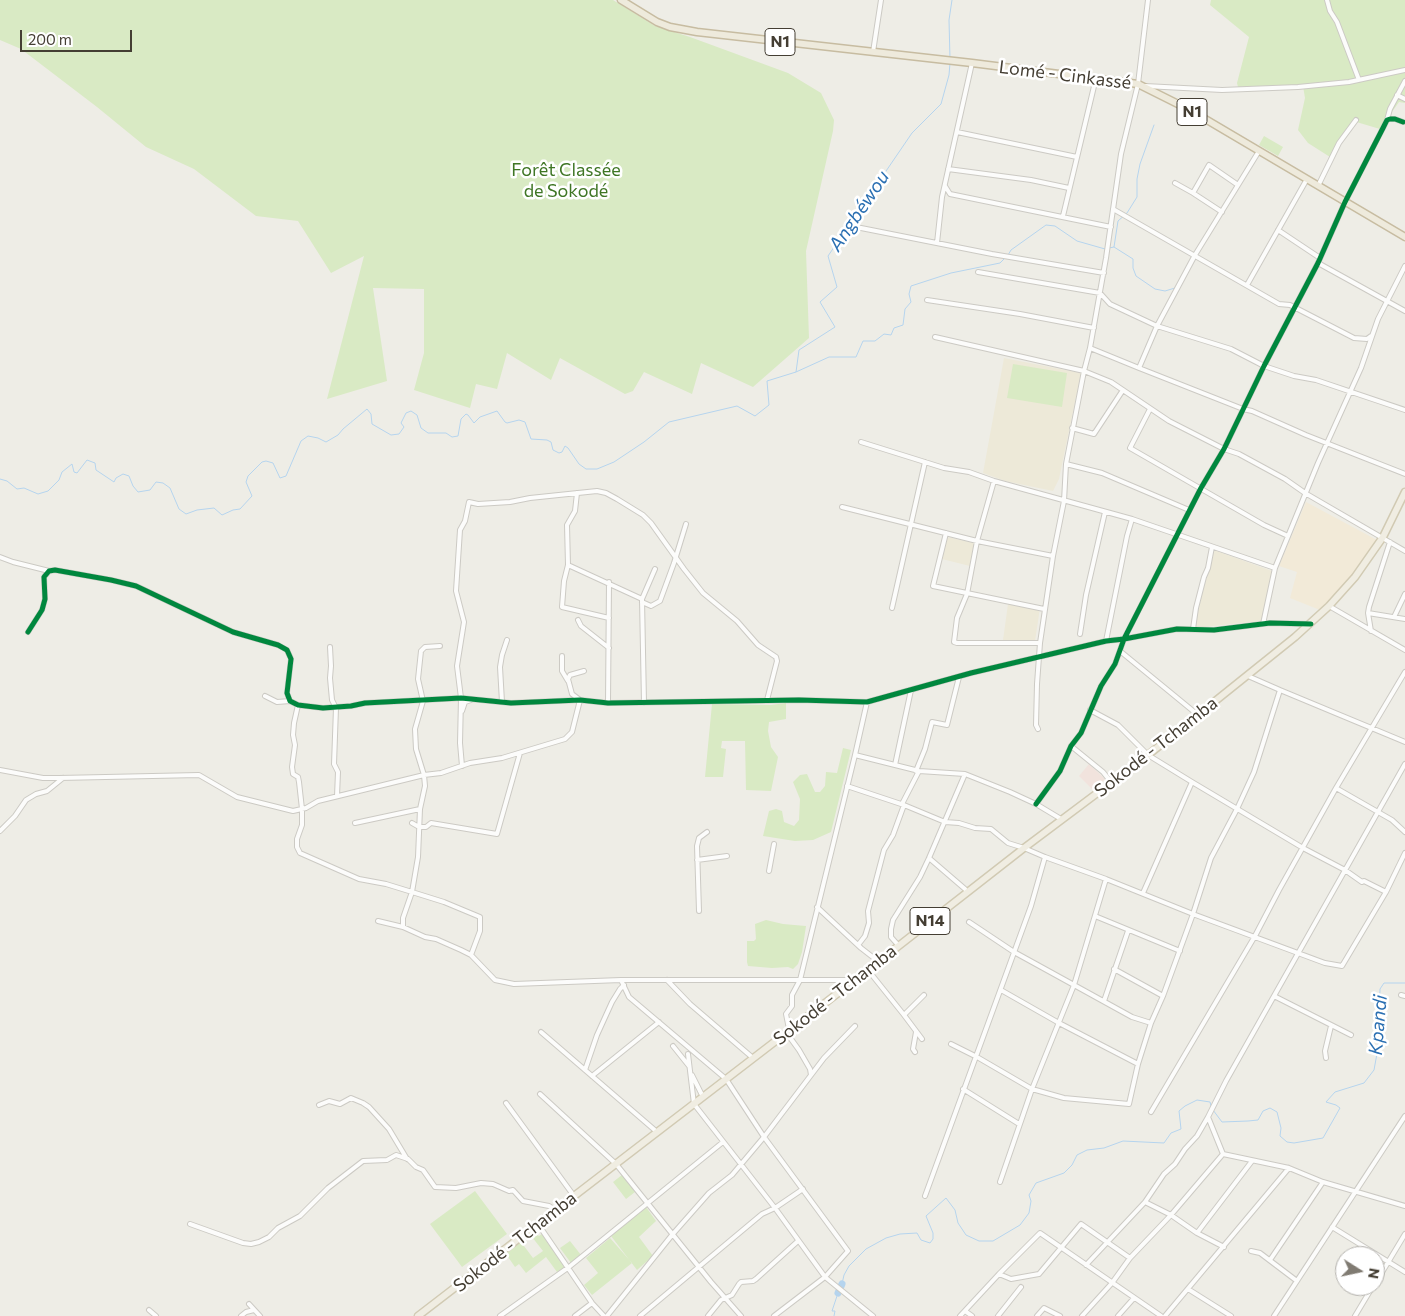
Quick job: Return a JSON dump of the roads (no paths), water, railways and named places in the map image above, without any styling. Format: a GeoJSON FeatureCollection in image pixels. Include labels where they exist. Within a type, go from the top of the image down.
{"type":"FeatureCollection","features":[{"type":"Feature","properties":{"kind":"highway","name":"N1"},"geometry":{"type":"LineString","coordinates":[[621,0],[657,22],[682,30],[873,52]]}},
{"type":"Feature","properties":{"kind":"highway","name":"Lomé - Cinkassé"},"geometry":{"type":"LineString","coordinates":[[873,52],[1096,78],[1146,86],[1405,237]]}},
{"type":"Feature","properties":{"kind":"main road","name":"Sokodé - Tchamba"},"geometry":{"type":"LineString","coordinates":[[423,1315],[555,1210],[879,962],[1061,819],[1148,755],[1311,624],[1355,577],[1383,537],[1405,492]]}},
{"type":"Feature","properties":{"kind":"street"},"geometry":{"type":"LineString","coordinates":[[873,52],[881,0]]}},
{"type":"Feature","properties":{"kind":"street"},"geometry":{"type":"LineString","coordinates":[[1038,729],[1036,725],[1039,656],[1044,609],[1064,501],[1066,464],[1072,428],[1094,328],[1122,154],[1138,84],[1148,0]]}},
{"type":"Feature","properties":{"kind":"street"},"geometry":{"type":"LineString","coordinates":[[1327,0],[1359,80]]}},
{"type":"Feature","properties":{"kind":"street"},"geometry":{"type":"LineString","coordinates":[[937,243],[942,197],[972,63]]}},
{"type":"Feature","properties":{"kind":"street"},"geometry":{"type":"LineString","coordinates":[[1146,86],[1222,90],[1298,87],[1359,80],[1405,70]]}},
{"type":"Feature","properties":{"kind":"street"},"geometry":{"type":"LineString","coordinates":[[1063,216],[1096,78]]}},
{"type":"Feature","properties":{"kind":"street"},"geometry":{"type":"LineString","coordinates":[[1036,804],[1060,771],[1071,746],[1081,733],[1101,686],[1115,664],[1124,639],[1189,510],[1224,449],[1264,366],[1318,263],[1345,202],[1405,81]]}},
{"type":"Feature","properties":{"kind":"street"},"geometry":{"type":"LineString","coordinates":[[1397,96],[1405,99]]}},
{"type":"Feature","properties":{"kind":"street"},"geometry":{"type":"LineString","coordinates":[[1387,120],[1392,118],[1403,122]]}},
{"type":"Feature","properties":{"kind":"street"},"geometry":{"type":"LineString","coordinates":[[1318,186],[1339,143],[1356,120]]}},
{"type":"Feature","properties":{"kind":"street"},"geometry":{"type":"LineString","coordinates":[[957,132],[1077,157]]}},
{"type":"Feature","properties":{"kind":"street"},"geometry":{"type":"LineString","coordinates":[[1139,368],[1157,326],[1195,255],[1259,151]]}},
{"type":"Feature","properties":{"kind":"street"},"geometry":{"type":"LineString","coordinates":[[1193,193],[1209,166],[1238,185]]}},
{"type":"Feature","properties":{"kind":"street"},"geometry":{"type":"LineString","coordinates":[[948,169],[1031,180],[1069,188]]}},
{"type":"Feature","properties":{"kind":"street"},"geometry":{"type":"LineString","coordinates":[[1247,285],[1307,179]]}},
{"type":"Feature","properties":{"kind":"street"},"geometry":{"type":"LineString","coordinates":[[1175,183],[1222,212]]}},
{"type":"Feature","properties":{"kind":"street"},"geometry":{"type":"LineString","coordinates":[[945,186],[950,194]]}},
{"type":"Feature","properties":{"kind":"street"},"geometry":{"type":"LineString","coordinates":[[942,197],[950,194],[1111,227]]}},
{"type":"Feature","properties":{"kind":"street"},"geometry":{"type":"LineString","coordinates":[[1114,209],[1279,304],[1295,307],[1354,338],[1367,339],[1371,336]]}},
{"type":"Feature","properties":{"kind":"street"},"geometry":{"type":"LineString","coordinates":[[856,227],[911,239],[1104,273]]}},
{"type":"Feature","properties":{"kind":"street"},"geometry":{"type":"LineString","coordinates":[[1278,230],[1320,258]]}},
{"type":"Feature","properties":{"kind":"street"},"geometry":{"type":"LineString","coordinates":[[1318,263],[1405,311]]}},
{"type":"Feature","properties":{"kind":"street"},"geometry":{"type":"LineString","coordinates":[[1263,624],[1275,568],[1305,493],[1370,345],[1371,336],[1405,266]]}},
{"type":"Feature","properties":{"kind":"street"},"geometry":{"type":"LineString","coordinates":[[978,272],[1100,293],[1110,304],[1157,326],[1231,349],[1264,366],[1294,376],[1316,380],[1405,410]]}},
{"type":"Feature","properties":{"kind":"street"},"geometry":{"type":"LineString","coordinates":[[926,300],[1020,314],[1094,328]]}},
{"type":"Feature","properties":{"kind":"street"},"geometry":{"type":"LineString","coordinates":[[935,337],[1084,371],[1111,382],[1150,409],[1194,434],[1224,449],[1239,454],[1285,479],[1305,493],[1405,551]]}},
{"type":"Feature","properties":{"kind":"street"},"geometry":{"type":"LineString","coordinates":[[1090,348],[1252,411],[1326,444],[1405,474]]}},
{"type":"Feature","properties":{"kind":"street"},"geometry":{"type":"LineString","coordinates":[[1072,428],[1094,434],[1123,390]]}},
{"type":"Feature","properties":{"kind":"street"},"geometry":{"type":"LineString","coordinates":[[1150,409],[1130,448],[1288,536]]}},
{"type":"Feature","properties":{"kind":"street"},"geometry":{"type":"LineString","coordinates":[[861,442],[944,468],[970,472],[994,482],[1132,519],[1275,568]]}},
{"type":"Feature","properties":{"kind":"street"},"geometry":{"type":"LineString","coordinates":[[892,608],[925,462]]}},
{"type":"Feature","properties":{"kind":"street"},"geometry":{"type":"LineString","coordinates":[[1066,464],[1102,472],[1189,510]]}},
{"type":"Feature","properties":{"kind":"street"},"geometry":{"type":"LineString","coordinates":[[994,482],[977,542],[967,594],[957,618],[954,642],[957,644],[1040,643]]}},
{"type":"Feature","properties":{"kind":"street"},"geometry":{"type":"LineString","coordinates":[[462,766],[460,743],[461,698],[457,666],[464,622],[456,591],[460,530],[465,521],[469,502],[478,504],[510,502],[597,491],[606,493],[635,510],[652,523],[703,593],[737,621],[758,645],[776,657],[777,661],[767,700]]}},
{"type":"Feature","properties":{"kind":"street"},"geometry":{"type":"LineString","coordinates":[[577,493],[575,511],[567,525],[568,565],[564,581],[562,606],[609,618]]}},
{"type":"Feature","properties":{"kind":"street"},"geometry":{"type":"LineString","coordinates":[[842,507],[977,542],[1053,556]]}},
{"type":"Feature","properties":{"kind":"street"},"geometry":{"type":"LineString","coordinates":[[1080,634],[1086,595],[1105,512]]}},
{"type":"Feature","properties":{"kind":"street"},"geometry":{"type":"LineString","coordinates":[[1106,641],[1132,519]]}},
{"type":"Feature","properties":{"kind":"street"},"geometry":{"type":"LineString","coordinates":[[568,565],[608,582],[651,606],[660,601],[686,524]]}},
{"type":"Feature","properties":{"kind":"street"},"geometry":{"type":"LineString","coordinates":[[946,534],[933,586],[1044,609]]}},
{"type":"Feature","properties":{"kind":"street"},"geometry":{"type":"LineString","coordinates":[[1372,631],[1368,613],[1390,542]]}},
{"type":"Feature","properties":{"kind":"street"},"geometry":{"type":"LineString","coordinates":[[1193,629],[1196,608],[1212,547]]}},
{"type":"Feature","properties":{"kind":"street"},"geometry":{"type":"LineString","coordinates":[[0,557],[49,570],[136,586],[233,632],[278,645],[286,650],[291,659],[287,693],[290,701]]}},
{"type":"Feature","properties":{"kind":"street"},"geometry":{"type":"LineString","coordinates":[[644,703],[642,601],[655,569]]}},
{"type":"Feature","properties":{"kind":"street"},"geometry":{"type":"LineString","coordinates":[[28,632],[42,610],[46,599],[44,577],[49,570]]}},
{"type":"Feature","properties":{"kind":"street"},"geometry":{"type":"LineString","coordinates":[[608,582],[608,703]]}},
{"type":"Feature","properties":{"kind":"street"},"geometry":{"type":"LineString","coordinates":[[1394,617],[1405,594]]}},
{"type":"Feature","properties":{"kind":"street"},"geometry":{"type":"LineString","coordinates":[[1329,606],[1405,650]]}},
{"type":"Feature","properties":{"kind":"street"},"geometry":{"type":"LineString","coordinates":[[1368,613],[1405,619]]}},
{"type":"Feature","properties":{"kind":"street"},"geometry":{"type":"LineString","coordinates":[[578,620],[581,626],[609,648]]}},
{"type":"Feature","properties":{"kind":"street"},"geometry":{"type":"LineString","coordinates":[[265,696],[277,702],[290,701],[308,707],[336,708],[365,703],[461,698],[536,703],[580,700],[608,703],[767,700],[866,702],[1039,656],[1106,641],[1177,629],[1214,630],[1263,624],[1311,624]]}},
{"type":"Feature","properties":{"kind":"street"},"geometry":{"type":"LineString","coordinates":[[502,702],[500,667],[507,640]]}},
{"type":"Feature","properties":{"kind":"street"},"geometry":{"type":"LineString","coordinates":[[403,927],[403,918],[412,892],[418,857],[420,809],[425,786],[424,775],[416,749],[415,729],[422,701],[418,679],[421,651],[425,647],[440,646]]}},
{"type":"Feature","properties":{"kind":"street"},"geometry":{"type":"LineString","coordinates":[[330,647],[332,700],[336,708],[334,764],[338,772],[337,796]]}},
{"type":"Feature","properties":{"kind":"street"},"geometry":{"type":"LineString","coordinates":[[1120,650],[1198,714]]}},
{"type":"Feature","properties":{"kind":"street"},"geometry":{"type":"LineString","coordinates":[[562,656],[562,671],[569,682],[572,694],[580,700]]}},
{"type":"Feature","properties":{"kind":"street"},"geometry":{"type":"LineString","coordinates":[[569,682],[570,675],[584,671]]}},
{"type":"Feature","properties":{"kind":"street"},"geometry":{"type":"LineString","coordinates":[[1151,1112],[1255,936],[1336,788],[1405,672]]}},
{"type":"Feature","properties":{"kind":"street"},"geometry":{"type":"LineString","coordinates":[[1248,676],[1405,742]]}},
{"type":"Feature","properties":{"kind":"street"},"geometry":{"type":"LineString","coordinates":[[858,945],[865,936],[869,923],[868,911],[884,850],[893,835],[903,805],[918,771],[932,722],[947,725],[959,678]]}},
{"type":"Feature","properties":{"kind":"street"},"geometry":{"type":"LineString","coordinates":[[895,765],[911,690]]}},
{"type":"Feature","properties":{"kind":"street"},"geometry":{"type":"LineString","coordinates":[[951,1044],[1032,1088],[1064,1098],[1129,1104],[1138,1064],[1151,1023],[1180,950],[1211,858],[1254,772],[1280,690]]}},
{"type":"Feature","properties":{"kind":"street"},"geometry":{"type":"LineString","coordinates":[[460,721],[465,702],[474,699]]}},
{"type":"Feature","properties":{"kind":"street"},"geometry":{"type":"LineString","coordinates":[[0,770],[44,778],[199,775],[237,797],[293,811],[318,801],[502,758],[565,739],[570,735],[574,726],[580,700]]}},
{"type":"Feature","properties":{"kind":"street"},"geometry":{"type":"LineString","coordinates":[[811,1075],[810,1069],[791,1039],[786,1014],[792,1006],[792,995],[800,980],[856,754],[866,702]]}},
{"type":"Feature","properties":{"kind":"street"},"geometry":{"type":"LineString","coordinates":[[298,705],[294,722],[293,734],[295,745],[292,767],[293,774],[298,777],[302,809],[302,825],[297,839],[297,847],[300,853],[360,879],[386,884],[444,902],[480,917],[480,931],[471,955]]}},
{"type":"Feature","properties":{"kind":"street"},"geometry":{"type":"LineString","coordinates":[[1090,710],[1118,725],[1148,755],[1362,882],[1364,881],[1386,892]]}},
{"type":"Feature","properties":{"kind":"street"},"geometry":{"type":"LineString","coordinates":[[1071,746],[1111,782]]}},
{"type":"Feature","properties":{"kind":"street"},"geometry":{"type":"LineString","coordinates":[[412,823],[419,827],[426,827],[431,823],[497,834],[520,753]]}},
{"type":"Feature","properties":{"kind":"street"},"geometry":{"type":"LineString","coordinates":[[856,754],[918,771],[965,774],[1036,804],[1061,819]]}},
{"type":"Feature","properties":{"kind":"street"},"geometry":{"type":"LineString","coordinates":[[1086,1265],[1145,1202],[1164,1174],[1175,1164],[1197,1136],[1226,1081],[1405,764]]}},
{"type":"Feature","properties":{"kind":"street"},"geometry":{"type":"LineString","coordinates":[[899,946],[891,937],[893,920],[920,877],[965,774]]}},
{"type":"Feature","properties":{"kind":"street"},"geometry":{"type":"LineString","coordinates":[[0,831],[15,816],[26,800],[36,794],[47,792],[64,778]]}},
{"type":"Feature","properties":{"kind":"street"},"geometry":{"type":"LineString","coordinates":[[1143,893],[1192,782]]}},
{"type":"Feature","properties":{"kind":"street"},"geometry":{"type":"LineString","coordinates":[[847,786],[945,822],[991,829],[1008,843],[1324,963],[1342,966],[1386,892],[1405,853]]}},
{"type":"Feature","properties":{"kind":"street"},"geometry":{"type":"LineString","coordinates":[[1336,788],[1378,811],[1405,832]]}},
{"type":"Feature","properties":{"kind":"street"},"geometry":{"type":"LineString","coordinates":[[355,823],[420,809]]}},
{"type":"Feature","properties":{"kind":"street"},"geometry":{"type":"LineString","coordinates":[[699,912],[697,846],[699,838],[707,832]]}},
{"type":"Feature","properties":{"kind":"street"},"geometry":{"type":"LineString","coordinates":[[769,871],[774,844]]}},
{"type":"Feature","properties":{"kind":"street"},"geometry":{"type":"LineString","coordinates":[[697,860],[727,856]]}},
{"type":"Feature","properties":{"kind":"street"},"geometry":{"type":"LineString","coordinates":[[925,1196],[1031,906],[1045,857]]}},
{"type":"Feature","properties":{"kind":"street"},"geometry":{"type":"LineString","coordinates":[[929,858],[966,889]]}},
{"type":"Feature","properties":{"kind":"street"},"geometry":{"type":"LineString","coordinates":[[1000,1182],[1010,1158],[1019,1124],[1032,1088],[1074,985],[1106,879]]}},
{"type":"Feature","properties":{"kind":"street"},"geometry":{"type":"LineString","coordinates":[[817,907],[879,962]]}},
{"type":"Feature","properties":{"kind":"street"},"geometry":{"type":"LineString","coordinates":[[1095,916],[1128,931],[1180,950]]}},
{"type":"Feature","properties":{"kind":"street"},"geometry":{"type":"LineString","coordinates":[[378,921],[403,927],[425,938],[436,939],[471,955],[495,980],[514,984],[622,980],[855,980]]}},
{"type":"Feature","properties":{"kind":"street"},"geometry":{"type":"LineString","coordinates":[[969,922],[1014,952],[1132,1016],[1151,1023]]}},
{"type":"Feature","properties":{"kind":"street"},"geometry":{"type":"LineString","coordinates":[[1104,1001],[1128,931]]}},
{"type":"Feature","properties":{"kind":"street"},"geometry":{"type":"LineString","coordinates":[[1114,969],[1163,996]]}},
{"type":"Feature","properties":{"kind":"street"},"geometry":{"type":"LineString","coordinates":[[868,970],[922,1039]]}},
{"type":"Feature","properties":{"kind":"street"},"geometry":{"type":"LineString","coordinates":[[622,980],[629,997],[726,1079],[764,1137],[848,1252],[824,1277],[774,1316]]}},
{"type":"Feature","properties":{"kind":"street"},"geometry":{"type":"LineString","coordinates":[[667,980],[690,1004],[753,1058]]}},
{"type":"Feature","properties":{"kind":"street"},"geometry":{"type":"LineString","coordinates":[[585,1070],[597,1035],[612,1002],[620,988],[624,985]]}},
{"type":"Feature","properties":{"kind":"street"},"geometry":{"type":"LineString","coordinates":[[1001,990],[1138,1064]]}},
{"type":"Feature","properties":{"kind":"street"},"geometry":{"type":"LineString","coordinates":[[904,1015],[924,995]]}},
{"type":"Feature","properties":{"kind":"street"},"geometry":{"type":"LineString","coordinates":[[1274,996],[1351,1035]]}},
{"type":"Feature","properties":{"kind":"street"},"geometry":{"type":"LineString","coordinates":[[592,1076],[659,1022]]}},
{"type":"Feature","properties":{"kind":"street"},"geometry":{"type":"LineString","coordinates":[[538,1224],[592,1303],[605,1316],[709,1193],[732,1175],[741,1165],[826,1055],[855,1026]]}},
{"type":"Feature","properties":{"kind":"street"},"geometry":{"type":"LineString","coordinates":[[1326,1058],[1331,1026]]}},
{"type":"Feature","properties":{"kind":"street"},"geometry":{"type":"LineString","coordinates":[[542,1032],[657,1132]]}},
{"type":"Feature","properties":{"kind":"street"},"geometry":{"type":"LineString","coordinates":[[915,1052],[916,1032]]}},
{"type":"Feature","properties":{"kind":"street"},"geometry":{"type":"LineString","coordinates":[[673,1046],[689,1066],[702,1097]]}},
{"type":"Feature","properties":{"kind":"street"},"geometry":{"type":"LineString","coordinates":[[682,1055],[693,1051]]}},
{"type":"Feature","properties":{"kind":"street"},"geometry":{"type":"LineString","coordinates":[[688,1054],[694,1104],[824,1277],[873,1316]]}},
{"type":"Feature","properties":{"kind":"street"},"geometry":{"type":"LineString","coordinates":[[963,1089],[1019,1124]]}},
{"type":"Feature","properties":{"kind":"street"},"geometry":{"type":"LineString","coordinates":[[540,1094],[616,1164],[672,1235],[741,1316]]}},
{"type":"Feature","properties":{"kind":"street"},"geometry":{"type":"LineString","coordinates":[[319,1105],[329,1101],[340,1104],[351,1098],[369,1107],[389,1129],[407,1158],[416,1167],[423,1170],[434,1187],[456,1188],[481,1183],[493,1184],[509,1191],[513,1190],[523,1201],[549,1206],[555,1210]]}},
{"type":"Feature","properties":{"kind":"street"},"geometry":{"type":"LineString","coordinates":[[506,1103],[574,1196]]}},
{"type":"Feature","properties":{"kind":"street"},"geometry":{"type":"LineString","coordinates":[[1208,1116],[1223,1154]]}},
{"type":"Feature","properties":{"kind":"street"},"geometry":{"type":"LineString","coordinates":[[1274,1316],[1354,1191],[1405,1116]]}},
{"type":"Feature","properties":{"kind":"street"},"geometry":{"type":"LineString","coordinates":[[500,1316],[569,1267],[723,1142]]}},
{"type":"Feature","properties":{"kind":"street"},"geometry":{"type":"LineString","coordinates":[[1223,1154],[1289,1168],[1323,1182],[1405,1206]]}},
{"type":"Feature","properties":{"kind":"street"},"geometry":{"type":"LineString","coordinates":[[1082,1316],[1112,1283],[1130,1258],[1171,1215],[1223,1154]]}},
{"type":"Feature","properties":{"kind":"street"},"geometry":{"type":"LineString","coordinates":[[190,1224],[243,1243],[259,1242],[269,1237],[278,1228],[300,1216],[328,1188],[363,1160],[387,1160],[396,1155],[407,1158]]}},
{"type":"Feature","properties":{"kind":"street"},"geometry":{"type":"LineString","coordinates":[[1197,1233],[1252,1161]]}},
{"type":"Feature","properties":{"kind":"street"},"geometry":{"type":"LineString","coordinates":[[1165,1316],[1289,1168]]}},
{"type":"Feature","properties":{"kind":"street"},"geometry":{"type":"LineString","coordinates":[[1270,1260],[1323,1182]]}},
{"type":"Feature","properties":{"kind":"street"},"geometry":{"type":"LineString","coordinates":[[640,1316],[762,1214],[803,1189]]}},
{"type":"Feature","properties":{"kind":"street"},"geometry":{"type":"LineString","coordinates":[[1145,1202],[1171,1215],[1197,1233],[1224,1247]]}},
{"type":"Feature","properties":{"kind":"street"},"geometry":{"type":"LineString","coordinates":[[999,1274],[1011,1278],[1039,1274],[1081,1224],[1130,1258]]}},
{"type":"Feature","properties":{"kind":"street"},"geometry":{"type":"LineString","coordinates":[[1332,1227],[1405,1272]]}},
{"type":"Feature","properties":{"kind":"street"},"geometry":{"type":"LineString","coordinates":[[960,1316],[1040,1233],[1160,1316]]}},
{"type":"Feature","properties":{"kind":"street"},"geometry":{"type":"LineString","coordinates":[[1385,1267],[1405,1234]]}},
{"type":"Feature","properties":{"kind":"street"},"geometry":{"type":"LineString","coordinates":[[708,1316],[724,1297],[732,1294],[742,1282],[756,1279],[798,1241]]}},
{"type":"Feature","properties":{"kind":"street"},"geometry":{"type":"LineString","coordinates":[[1251,1251],[1257,1252],[1270,1260],[1297,1281]]}},
{"type":"Feature","properties":{"kind":"street"},"geometry":{"type":"LineString","coordinates":[[1000,1315],[1021,1288]]}},
{"type":"Feature","properties":{"kind":"street"},"geometry":{"type":"LineString","coordinates":[[1188,1289],[1231,1316]]}},
{"type":"Feature","properties":{"kind":"street"},"geometry":{"type":"LineString","coordinates":[[1355,1316],[1367,1296]]}},
{"type":"Feature","properties":{"kind":"street"},"geometry":{"type":"LineString","coordinates":[[1118,1316],[1134,1298]]}},
{"type":"Feature","properties":{"kind":"street"},"geometry":{"type":"LineString","coordinates":[[575,1316],[592,1303]]}},
{"type":"Feature","properties":{"kind":"street"},"geometry":{"type":"LineString","coordinates":[[249,1304],[260,1316]]}},
{"type":"Feature","properties":{"kind":"street"},"geometry":{"type":"LineString","coordinates":[[1037,1316],[1044,1308],[1060,1316]]}},
{"type":"Feature","properties":{"kind":"street"},"geometry":{"type":"LineString","coordinates":[[149,1310],[156,1316]]}},
{"type":"Feature","properties":{"kind":"street"},"geometry":{"type":"LineString","coordinates":[[241,1316],[246,1312],[254,1310]]}},
{"type":"Feature","properties":{"kind":"street"},"geometry":{"type":"LineString","coordinates":[[965,1311],[972,1316]]}},
{"type":"Feature","properties":{"kind":"waterway","name":"Angbéwou"},"geometry":{"type":"LineString","coordinates":[[950,59],[949,20],[952,0]]}},
{"type":"Feature","properties":{"kind":"waterway","name":"Angbéwou"},"geometry":{"type":"LineString","coordinates":[[0,479],[7,481],[17,489],[24,488],[38,494],[48,491],[59,480],[62,472],[72,464],[74,472],[77,473],[87,460],[95,463],[96,470],[114,482],[116,478],[123,474],[129,476],[138,492],[150,490],[156,482],[163,483],[170,488],[179,509],[186,514],[197,510],[214,508],[222,515],[240,509],[252,496],[246,482],[248,476],[262,462],[273,463],[280,478],[286,476],[301,441],[308,436],[326,442],[338,435],[367,409],[371,414],[372,424],[391,435],[399,434],[404,427],[401,423],[406,413],[411,411],[417,415],[421,428],[428,433],[446,433],[452,437],[458,436],[461,419],[466,414],[474,423],[480,417],[497,411],[507,423],[519,420],[525,422],[531,439],[547,440],[551,442],[553,450],[559,453],[562,452],[565,446],[579,464],[586,469],[597,469],[614,462],[669,422],[737,406],[755,416],[769,405],[767,381],[796,372],[799,350],[835,327],[820,302],[837,287],[828,256],[912,133],[941,104],[949,75],[950,63]]}},
{"type":"Feature","properties":{"kind":"waterway"},"geometry":{"type":"LineString","coordinates":[[1109,248],[1114,247],[1118,221],[1127,213],[1137,197],[1137,179],[1140,164],[1154,125]]}},
{"type":"Feature","properties":{"kind":"waterway"},"geometry":{"type":"LineString","coordinates":[[1008,255],[1011,250],[1046,225],[1055,226],[1077,241],[1105,249]]}},
{"type":"Feature","properties":{"kind":"waterway"},"geometry":{"type":"LineString","coordinates":[[1114,247],[1133,259],[1133,268],[1136,276],[1155,289],[1165,291],[1175,288]]}},
{"type":"Feature","properties":{"kind":"waterway"},"geometry":{"type":"LineString","coordinates":[[796,372],[829,357],[856,357],[863,341],[875,341],[884,334],[891,335],[894,328],[903,325],[905,309],[911,302],[909,294],[911,286],[951,273],[1000,263],[1005,258]]}},
{"type":"Feature","properties":{"kind":"waterway","name":"Kpandi"},"geometry":{"type":"LineString","coordinates":[[1213,1110],[1222,1122],[1258,1120],[1263,1111],[1270,1108],[1277,1112],[1281,1128],[1280,1136],[1287,1142],[1294,1143],[1323,1138],[1340,1108],[1326,1102],[1335,1092],[1364,1083],[1374,1070],[1378,1048],[1380,989],[1384,983],[1405,983]]}},
{"type":"Feature","properties":{"kind":"waterway","name":"Kpandi"},"geometry":{"type":"LineString","coordinates":[[842,1284],[849,1266],[866,1249],[886,1238],[900,1234],[917,1233],[921,1240],[930,1243],[933,1239],[933,1233],[926,1216],[946,1198],[955,1210],[958,1223],[966,1235],[979,1241],[993,1241],[1020,1225],[1029,1213],[1031,1201],[1029,1195],[1036,1183],[1064,1173],[1072,1165],[1077,1155],[1087,1150],[1104,1148],[1123,1141],[1164,1143],[1171,1133],[1181,1129],[1179,1111],[1185,1106],[1197,1100],[1210,1102],[1211,1106]]}},
{"type":"Feature","properties":{"kind":"waterway"},"geometry":{"type":"LineString","coordinates":[[838,1293],[842,1284]]}},
{"type":"Feature","properties":{"kind":"waterway"},"geometry":{"type":"LineString","coordinates":[[834,1316],[835,1311],[832,1311],[838,1293]]}},
{"type":"Feature","properties":{"kind":"park label","name":"Forêt Classée de Sokodé"},"geometry":{"type":"Point","coordinates":[566,180]}}]}
